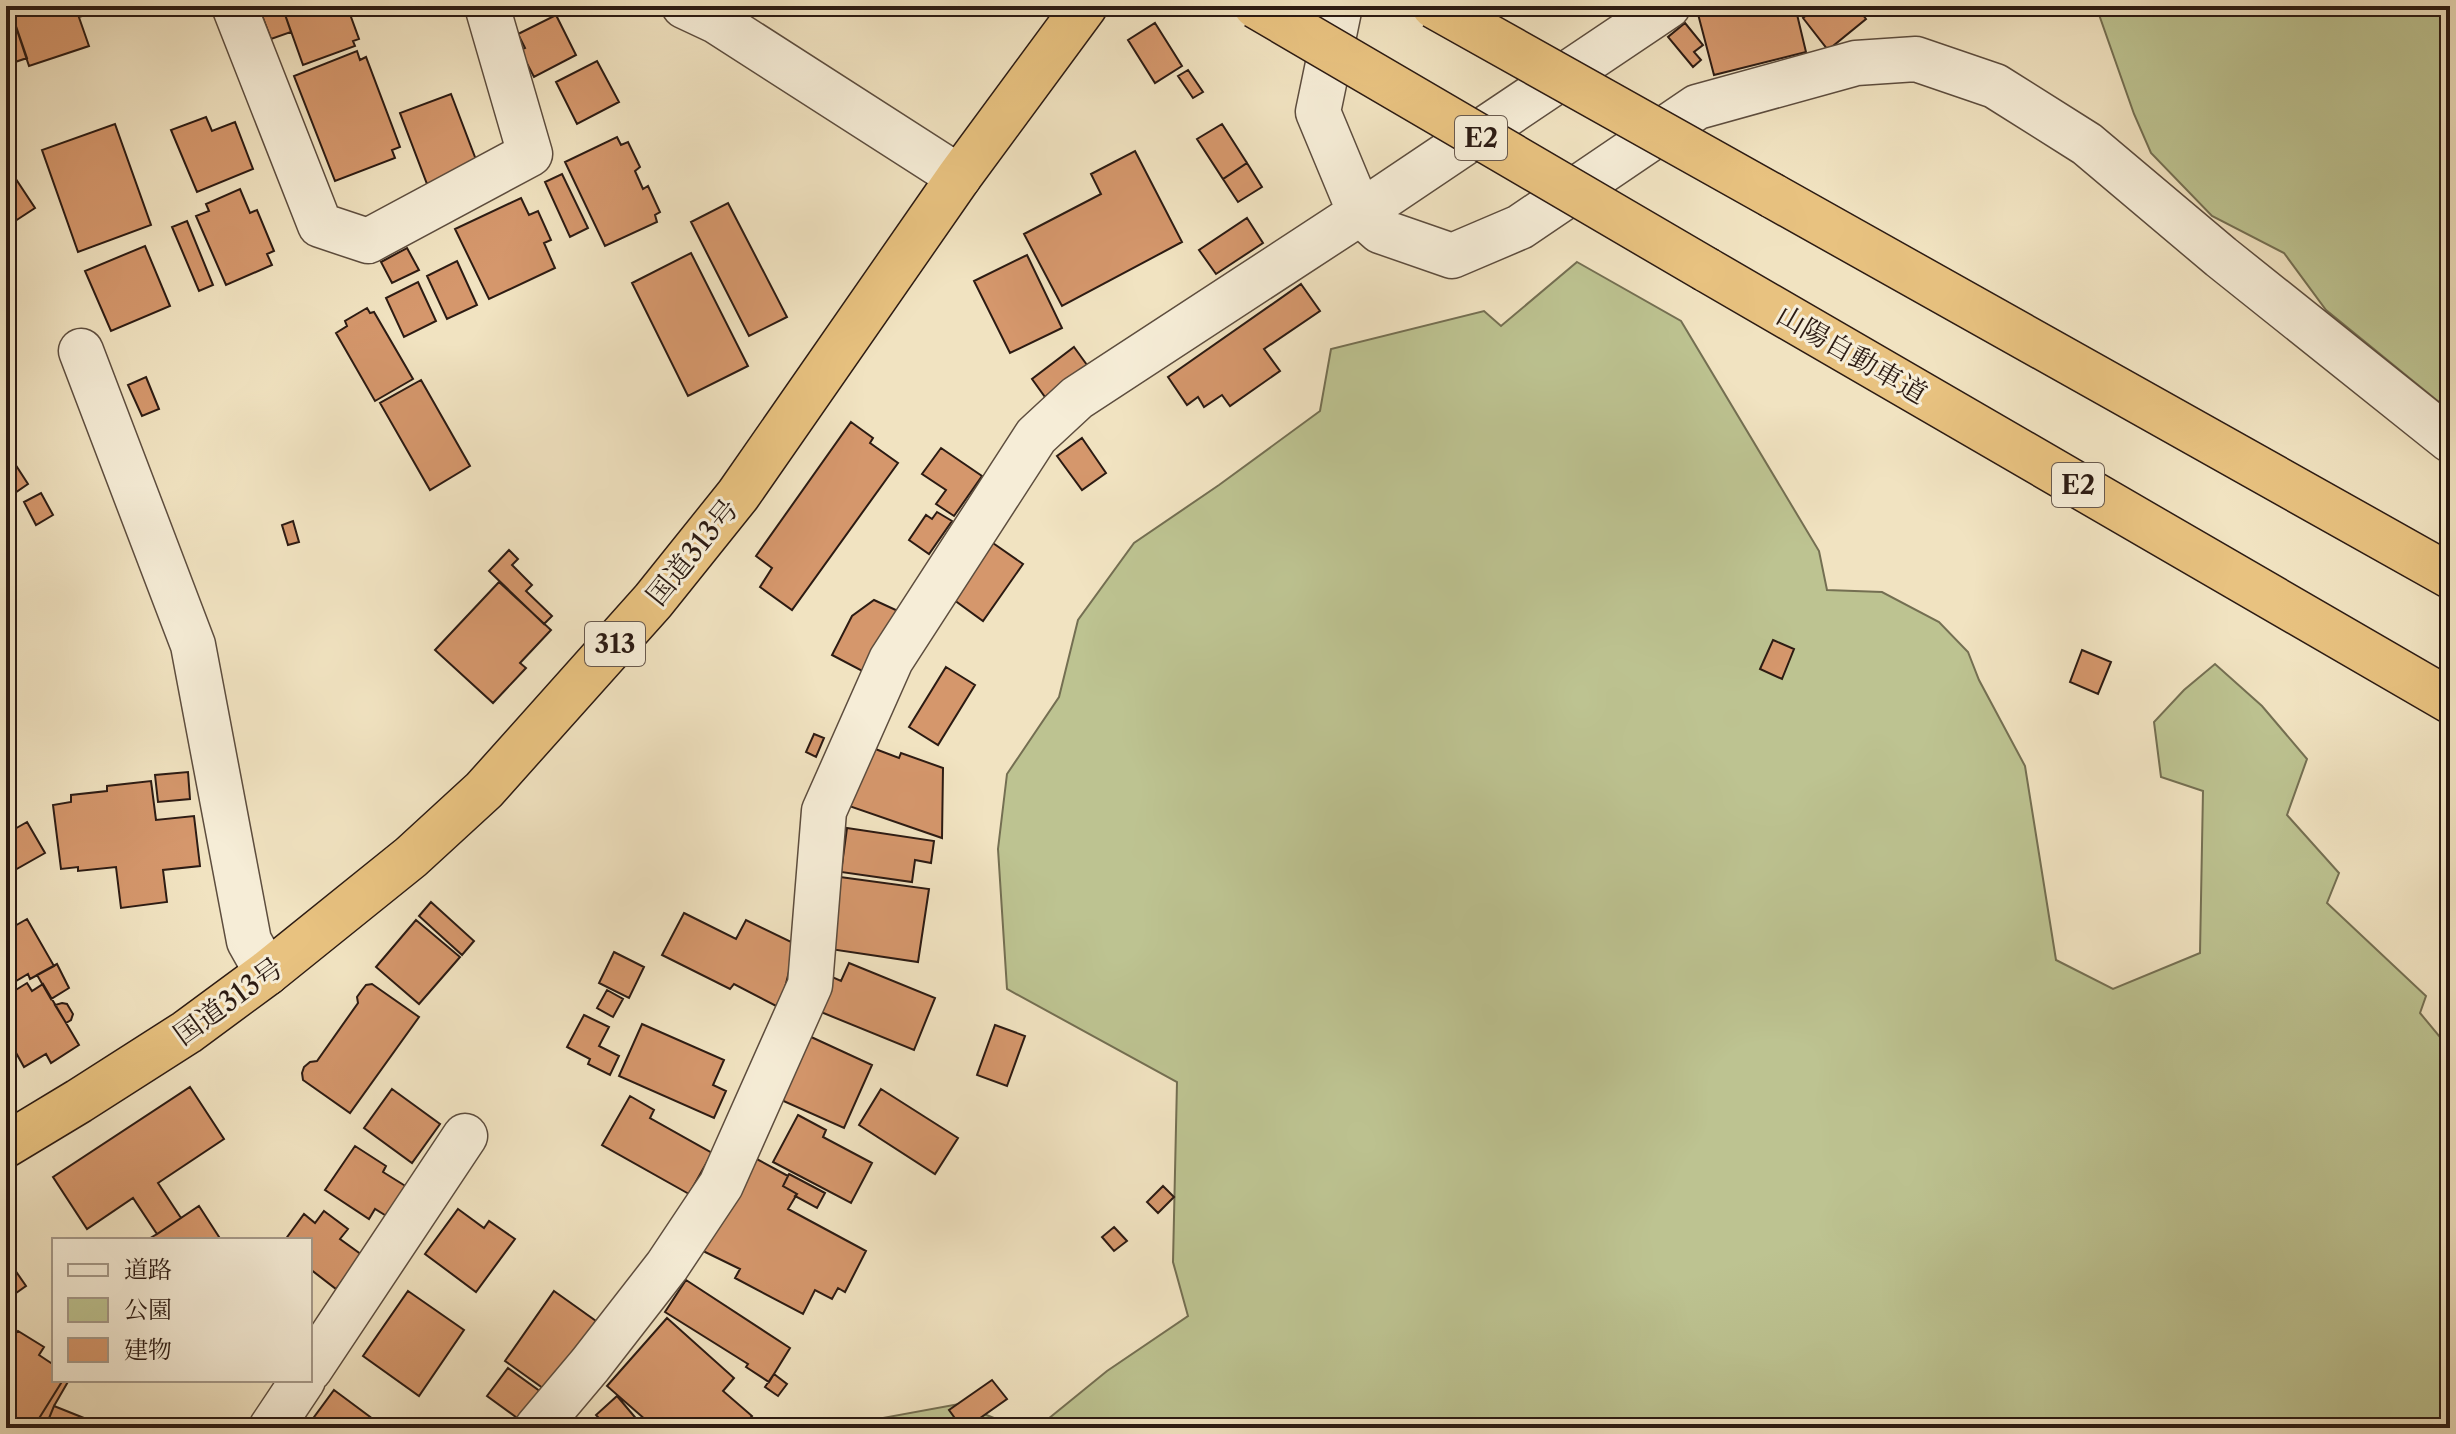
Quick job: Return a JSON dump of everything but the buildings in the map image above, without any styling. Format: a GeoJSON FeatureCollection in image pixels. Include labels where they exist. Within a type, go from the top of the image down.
{"type":"FeatureCollection","features":[{"type":"Feature","properties":{"kind":"highway","name":"国道313号"},"geometry":{"type":"LineString","coordinates":[[6,1145],[187,1032],[267,973],[400,866],[484,790],[653,601],[738,495],[959,177],[1085,6]]}},
{"type":"Feature","properties":{"kind":"highway","name":"山陽自動車道"},"geometry":{"type":"LineString","coordinates":[[1256,6],[2450,701]]}},
{"type":"Feature","properties":{"kind":"highway"},"geometry":{"type":"LineString","coordinates":[[1434,6],[2450,576]]}},
{"type":"Feature","properties":{"kind":"street"},"geometry":{"type":"LineString","coordinates":[[234,6],[320,225],[368,241],[530,154],[487,6]]}},
{"type":"Feature","properties":{"kind":"street"},"geometry":{"type":"LineString","coordinates":[[684,6],[716,21],[959,177]]}},
{"type":"Feature","properties":{"kind":"street"},"geometry":{"type":"LineString","coordinates":[[1340,6],[1318,112],[1360,213],[1380,231],[1452,256],[1520,227],[1697,107],[1856,63],[1916,59],[1995,86],[2087,144],[2221,257],[2450,440]]}},
{"type":"Feature","properties":{"kind":"street"},"geometry":{"type":"LineString","coordinates":[[537,1428],[667,1266],[721,1185],[810,985],[824,811],[891,660],[1036,436],[1077,398],[1668,6]]}},
{"type":"Feature","properties":{"kind":"street"},"geometry":{"type":"LineString","coordinates":[[81,351],[193,645],[249,941],[267,973]]}},
{"type":"Feature","properties":{"kind":"street"},"geometry":{"type":"LineString","coordinates":[[312,1366],[465,1136]]}},
{"type":"Feature","properties":{"kind":"street"},"geometry":{"type":"LineString","coordinates":[[271,1428],[302,1382]]}},
{"type":"Feature","properties":{"kind":"green space"},"geometry":{"type":"Polygon","coordinates":[[[2096,6],[2450,6],[2450,407],[2445,407],[2326,310],[2284,253],[2212,216],[2151,153],[2096,6]]]}},
{"type":"Feature","properties":{"kind":"green space"},"geometry":{"type":"Polygon","coordinates":[[[1577,262],[1681,321],[1819,551],[1827,590],[1882,592],[1939,622],[1968,652],[1979,680],[2025,766],[2056,960],[2113,989],[2200,953],[2203,791],[2161,777],[2154,722],[2184,690],[2215,664],[2262,706],[2307,759],[2287,815],[2339,873],[2327,903],[2426,996],[2420,1013],[2450,1049],[2450,1428],[1037,1428],[1107,1371],[1188,1316],[1173,1262],[1177,1082],[1007,989],[998,849],[1007,774],[1059,697],[1078,620],[1134,543],[1320,411],[1331,349],[1484,311],[1501,326],[1577,262]]]}},
{"type":"Feature","properties":{"kind":"green space"},"geometry":{"type":"Polygon","coordinates":[[[959,1404],[1019,1428],[864,1428],[866,1421],[959,1404]]]}}]}
